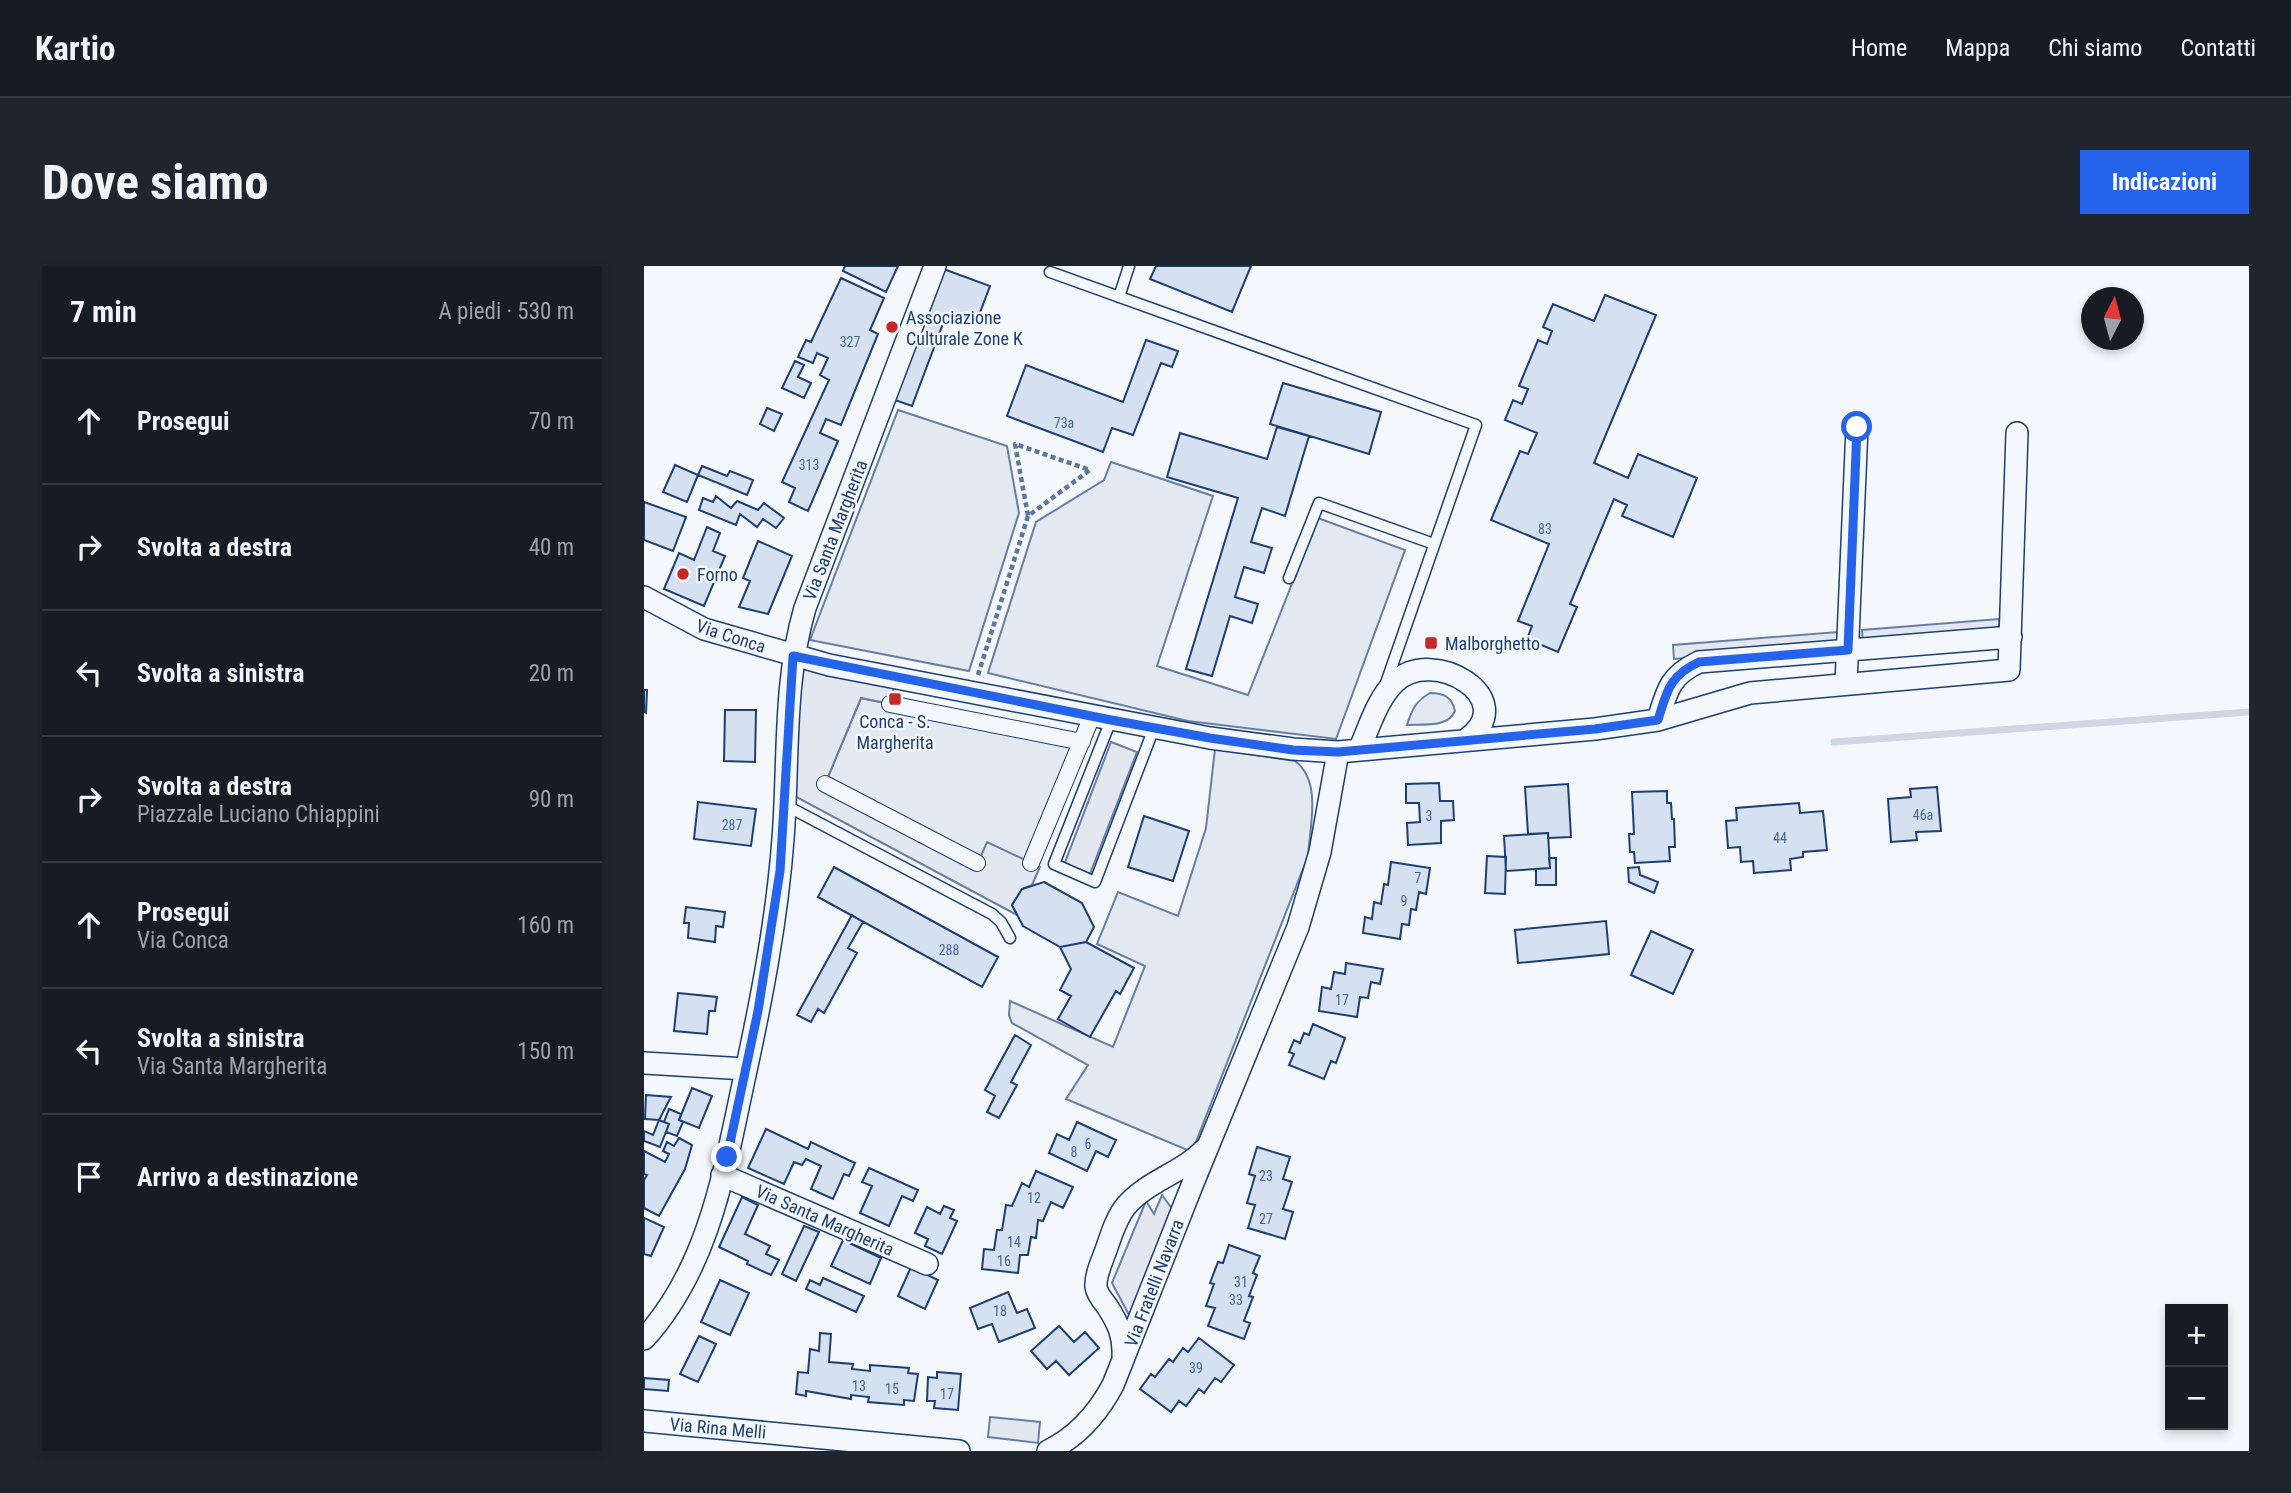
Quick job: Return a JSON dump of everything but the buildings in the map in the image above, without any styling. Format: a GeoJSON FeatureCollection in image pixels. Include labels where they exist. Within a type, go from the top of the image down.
{"type":"FeatureCollection","features":[{"type":"Feature","properties":{"kind":"street","name":"Via Santa Margherita"},"geometry":{"type":"LineString","coordinates":[[644,1339],[668,1312],[692,1268],[708,1228],[746,1069],[771,944],[780,871],[793,656],[805,608],[935,266]]}},
{"type":"Feature","properties":{"kind":"street"},"geometry":{"type":"LineString","coordinates":[[1846,684],[1857,427]]}},
{"type":"Feature","properties":{"kind":"street"},"geometry":{"type":"LineString","coordinates":[[1658,720],[1674,677],[1699,662],[2011,637],[2017,433]]}},
{"type":"Feature","properties":{"kind":"street","name":"Via Conca"},"geometry":{"type":"LineString","coordinates":[[644,597],[704,629],[793,656],[1251,745],[1349,751],[1595,729],[1658,720],[1750,692],[2010,670],[2011,637]]}},
{"type":"Feature","properties":{"kind":"street","name":"Via Fratelli Navarra"},"geometry":{"type":"LineString","coordinates":[[1123,1362],[1298,927],[1349,751],[1387,691],[1407,673],[1423,670],[1454,674],[1480,693],[1484,707],[1482,722],[1467,739]]}},
{"type":"Feature","properties":{"kind":"street"},"geometry":{"type":"LineString","coordinates":[[890,704],[1082,742]]}},
{"type":"Feature","properties":{"kind":"street"},"geometry":{"type":"LineString","coordinates":[[1031,863],[1082,742],[1102,718]]}},
{"type":"Feature","properties":{"kind":"street"},"geometry":{"type":"LineString","coordinates":[[825,784],[977,863]]}},
{"type":"Feature","properties":{"kind":"street"},"geometry":{"type":"LineString","coordinates":[[644,1063],[746,1069]]}},
{"type":"Feature","properties":{"kind":"street","name":"Via Fratelli Navarra"},"geometry":{"type":"LineString","coordinates":[[1123,1362],[1123,1336],[1118,1322],[1100,1298],[1096,1287],[1101,1263],[1117,1222],[1124,1208],[1135,1196],[1182,1169],[1209,1145]]}},
{"type":"Feature","properties":{"kind":"street","name":"Via Santa Margherita"},"geometry":{"type":"LineString","coordinates":[[722,1175],[927,1264]]}},
{"type":"Feature","properties":{"kind":"street"},"geometry":{"type":"LineString","coordinates":[[1060,1448],[1103,1404],[1123,1362]]}},
{"type":"Feature","properties":{"kind":"street","name":"Via Rina Melli"},"geometry":{"type":"LineString","coordinates":[[644,1421],[959,1451]]}},
{"type":"Feature","properties":{"kind":"lane"},"geometry":{"type":"LineString","coordinates":[[1119,297],[1129,266]]}},
{"type":"Feature","properties":{"kind":"lane"},"geometry":{"type":"LineString","coordinates":[[1050,272],[1476,425],[1377,709]]}},
{"type":"Feature","properties":{"kind":"lane"},"geometry":{"type":"LineString","coordinates":[[1289,578],[1319,503],[1434,544]]}},
{"type":"Feature","properties":{"kind":"lane"},"geometry":{"type":"LineString","coordinates":[[1102,718],[1054,864],[1095,882],[1154,728]]}},
{"type":"Feature","properties":{"kind":"lane"},"geometry":{"type":"LineString","coordinates":[[785,804],[992,914],[1001,922],[1010,938]]}},
{"type":"Feature","properties":{"kind":"path"},"geometry":{"type":"LineString","coordinates":[[972,692],[1028,516],[1015,444],[1090,470],[1028,516]]}},
{"type":"Feature","properties":{"kind":"shaded area"},"geometry":{"type":"Polygon","coordinates":[[[898,410],[1007,446],[1019,513],[969,671],[810,640],[898,410]]]}},
{"type":"Feature","properties":{"kind":"shaded area"},"geometry":{"type":"Polygon","coordinates":[[[1111,462],[1213,496],[1157,666],[1248,695],[1318,518],[1405,550],[1336,739],[1188,721],[988,673],[1036,522],[1104,480],[1111,462]]]}},
{"type":"Feature","properties":{"kind":"shaded area"},"geometry":{"type":"Polygon","coordinates":[[[1999,619],[2000,633],[1863,644],[1862,630],[1999,619]]]}},
{"type":"Feature","properties":{"kind":"shaded area"},"geometry":{"type":"Polygon","coordinates":[[[1838,632],[1839,646],[1674,659],[1673,645],[1838,632]]]}},
{"type":"Feature","properties":{"kind":"shaded area"},"geometry":{"type":"Polygon","coordinates":[[[793,656],[896,677],[890,704],[861,698],[825,784],[978,863],[987,842],[1040,867],[1032,885],[1022,889],[1012,905],[1017,915],[785,791],[793,656]]]}},
{"type":"Feature","properties":{"kind":"shaded area"},"geometry":{"type":"Polygon","coordinates":[[[1430,693],[1449,699],[1455,711],[1452,716],[1441,723],[1407,725],[1415,706],[1430,693]]]}},
{"type":"Feature","properties":{"kind":"shaded area"},"geometry":{"type":"Polygon","coordinates":[[[861,698],[1082,742],[1031,863],[977,863],[825,784],[861,698]]]}},
{"type":"Feature","properties":{"kind":"shaded area"},"geometry":{"type":"Polygon","coordinates":[[[1111,742],[1137,752],[1090,874],[1064,865],[1111,742]]]}},
{"type":"Feature","properties":{"kind":"shaded area"},"geometry":{"type":"Polygon","coordinates":[[[1215,749],[1295,761],[1309,780],[1312,818],[1308,856],[1192,1152],[1066,1099],[1088,1065],[1012,1023],[1009,1015],[1010,1001],[1113,1047],[1145,966],[1097,944],[1118,892],[1178,916],[1206,828],[1215,749]]]}},
{"type":"Feature","properties":{"kind":"shaded area"},"geometry":{"type":"Polygon","coordinates":[[[1162,1195],[1173,1210],[1129,1315],[1112,1283],[1146,1201],[1154,1214],[1162,1195]]]}},
{"type":"Feature","properties":{"kind":"shaded area"},"geometry":{"type":"Polygon","coordinates":[[[990,1417],[1040,1422],[1038,1443],[988,1437],[990,1417]]]}},
{"type":"Feature","properties":{"kind":"waterway"},"geometry":{"type":"LineString","coordinates":[[1834,742],[2249,712]]}},
{"type":"Feature","properties":{"kind":"place","name":"Associazione Culturale Zone K"},"geometry":{"type":"Point","coordinates":[892,327]}},
{"type":"Feature","properties":{"kind":"place","name":"Forno"},"geometry":{"type":"Point","coordinates":[683,574]}},
{"type":"Feature","properties":{"kind":"place","name":"Malborghetto"},"geometry":{"type":"Point","coordinates":[1431,643]}},
{"type":"Feature","properties":{"kind":"place","name":"Conca - S. Margherita"},"geometry":{"type":"Point","coordinates":[895,699]}},
{"type":"Feature","properties":{"kind":"route"},"geometry":{"type":"LineString","coordinates":[[727,1157],[771,944],[783,837],[793,656],[1111,720],[1293,750],[1338,752],[1595,729],[1658,720],[1674,677],[1699,662],[1848,650],[1857,427]]}}]}
